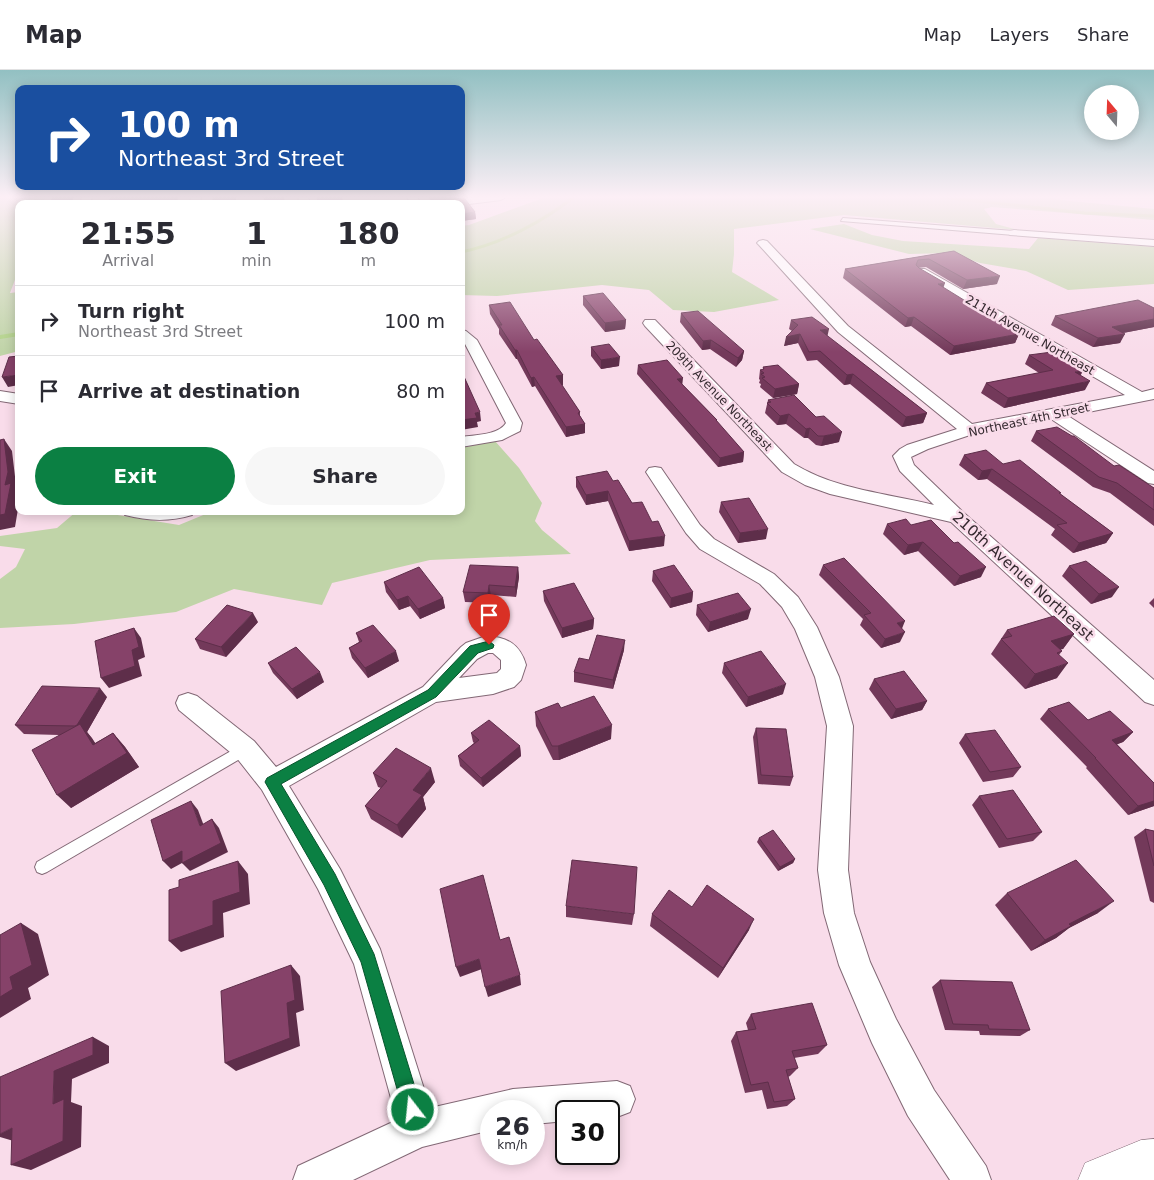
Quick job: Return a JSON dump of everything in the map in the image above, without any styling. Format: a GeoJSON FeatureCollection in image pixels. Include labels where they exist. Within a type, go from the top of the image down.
{"type":"FeatureCollection","features":[{"type":"Feature","properties":{"kind":"street"},"geometry":{"type":"LineString","coordinates":[[768,249],[843,329],[969,430]]}},
{"type":"Feature","properties":{"kind":"street","name":"211th Avenue Northeast"},"geometry":{"type":"LineString","coordinates":[[921,272],[1147,395]]}},
{"type":"Feature","properties":{"kind":"street","name":"209th Avenue Northeast"},"geometry":{"type":"LineString","coordinates":[[650,323],[788,468],[799,475],[834,490],[920,507],[957,517]]}},
{"type":"Feature","properties":{"kind":"street"},"geometry":{"type":"LineString","coordinates":[[465,337],[470,340],[512,417],[514,427],[501,435],[465,441]]}},
{"type":"Feature","properties":{"kind":"street","name":"Northeast 4th Street"},"geometry":{"type":"LineString","coordinates":[[905,452],[912,448],[957,436],[969,430],[1056,415],[1147,395]]}},
{"type":"Feature","properties":{"kind":"street"},"geometry":{"type":"LineString","coordinates":[[1056,415],[1154,479]]}},
{"type":"Feature","properties":{"kind":"street","name":"210th Avenue Northeast"},"geometry":{"type":"LineString","coordinates":[[905,452],[902,456],[906,467],[957,517],[1154,695]]}},
{"type":"Feature","properties":{"kind":"street"},"geometry":{"type":"LineString","coordinates":[[655,472],[693,530],[707,544],[767,579],[790,602],[806,627],[828,677],[840,726],[833,870],[839,913],[855,965],[884,1031],[921,1102],[972,1180]]}},
{"type":"Feature","properties":{"kind":"street"},"geometry":{"type":"LineString","coordinates":[[153,515],[167,515]]}},
{"type":"Feature","properties":{"kind":"street"},"geometry":{"type":"LineString","coordinates":[[272,782],[432,693]]}},
{"type":"Feature","properties":{"kind":"street"},"geometry":{"type":"LineString","coordinates":[[188,703],[244,749],[272,782],[329,879],[369,960],[418,1129]]}},
{"type":"Feature","properties":{"kind":"street"},"geometry":{"type":"LineString","coordinates":[[312,1180],[385,1147],[418,1129],[480,1115]]}},
{"type":"Feature","properties":{"kind":"lane"},"geometry":{"type":"LineString","coordinates":[[42,867],[244,749]]}},
{"type":"Feature","properties":{"kind":"green space"},"geometry":{"type":"Polygon","coordinates":[[[0,249],[15,249],[15,280],[10,293],[15,292],[15,352],[0,356],[0,249]]]}},
{"type":"Feature","properties":{"kind":"green space"},"geometry":{"type":"Polygon","coordinates":[[[465,249],[734,249],[732,272],[779,300],[714,312],[673,310],[649,290],[602,285],[497,296],[465,295],[465,249]]]}},
{"type":"Feature","properties":{"kind":"green space"},"geometry":{"type":"Polygon","coordinates":[[[888,249],[1154,249],[1154,284],[1068,290],[1026,271],[980,263],[949,253],[909,254],[888,249]]]}},
{"type":"Feature","properties":{"kind":"green space"},"geometry":{"type":"Polygon","coordinates":[[[495,441],[519,468],[542,503],[535,521],[542,530],[571,554],[430,560],[332,583],[322,605],[234,589],[176,612],[74,624],[0,628],[0,579],[16,567],[25,549],[0,546],[0,536],[57,528],[72,515],[118,515],[179,525],[203,515],[465,515],[465,447],[495,441]]]}},
{"type":"Feature","properties":{"kind":"building"},"geometry":{"type":"Polygon","coordinates":[[[954,251],[1000,276],[967,280],[929,259],[918,260],[916,265],[945,283],[938,284],[1019,334],[954,346],[914,317],[908,318],[845,269],[954,251]]]}},
{"type":"Feature","properties":{"kind":"building"},"geometry":{"type":"Polygon","coordinates":[[[603,293],[626,320],[605,323],[583,296],[603,293]]]}},
{"type":"Feature","properties":{"kind":"building"},"geometry":{"type":"Polygon","coordinates":[[[1138,300],[1154,308],[1154,319],[1112,327],[1125,334],[1098,338],[1055,316],[1138,300]]]}},
{"type":"Feature","properties":{"kind":"building"},"geometry":{"type":"Polygon","coordinates":[[[510,302],[534,340],[537,339],[563,375],[556,376],[580,412],[578,413],[585,424],[566,427],[534,377],[531,378],[517,350],[515,350],[499,325],[502,325],[489,305],[510,302]]]}},
{"type":"Feature","properties":{"kind":"building"},"geometry":{"type":"Polygon","coordinates":[[[698,311],[744,351],[738,358],[711,340],[703,341],[681,313],[698,311]]]}},
{"type":"Feature","properties":{"kind":"building"},"geometry":{"type":"Polygon","coordinates":[[[812,317],[829,329],[820,330],[927,413],[906,417],[853,374],[847,375],[820,351],[809,352],[800,334],[786,337],[798,325],[791,320],[812,317]]]}},
{"type":"Feature","properties":{"kind":"building"},"geometry":{"type":"Polygon","coordinates":[[[609,344],[620,357],[601,360],[591,347],[609,344]]]}},
{"type":"Feature","properties":{"kind":"building"},"geometry":{"type":"Polygon","coordinates":[[[1052,352],[1083,371],[1075,372],[1090,381],[1008,398],[986,383],[1053,370],[1029,355],[1052,352]]]}},
{"type":"Feature","properties":{"kind":"building"},"geometry":{"type":"Polygon","coordinates":[[[15,356],[15,375],[2,377],[9,357],[15,356]]]}},
{"type":"Feature","properties":{"kind":"building"},"geometry":{"type":"Polygon","coordinates":[[[667,360],[683,378],[677,379],[717,420],[744,452],[720,458],[638,365],[667,360]]]}},
{"type":"Feature","properties":{"kind":"building"},"geometry":{"type":"Polygon","coordinates":[[[778,365],[799,384],[775,389],[762,378],[765,377],[761,374],[764,373],[760,370],[764,369],[763,367],[778,365]]]}},
{"type":"Feature","properties":{"kind":"building"},"geometry":{"type":"Polygon","coordinates":[[[465,379],[480,412],[475,413],[477,418],[465,420],[465,379]]]}},
{"type":"Feature","properties":{"kind":"building"},"geometry":{"type":"Polygon","coordinates":[[[794,395],[816,417],[824,416],[842,432],[818,436],[810,428],[806,429],[789,414],[780,416],[767,403],[771,402],[768,400],[794,395]]]}},
{"type":"Feature","properties":{"kind":"building"},"geometry":{"type":"Polygon","coordinates":[[[1057,427],[1074,436],[1114,466],[1119,465],[1154,488],[1154,510],[1117,483],[1099,477],[1036,431],[1057,427]]]}},
{"type":"Feature","properties":{"kind":"building"},"geometry":{"type":"Polygon","coordinates":[[[4,439],[8,472],[5,485],[11,483],[5,514],[0,515],[0,440],[4,439]]]}},
{"type":"Feature","properties":{"kind":"building"},"geometry":{"type":"Polygon","coordinates":[[[986,450],[1003,464],[1020,460],[1061,493],[1059,493],[1113,533],[1079,543],[1057,525],[1067,523],[992,469],[982,471],[964,455],[986,450]]]}},
{"type":"Feature","properties":{"kind":"building"},"geometry":{"type":"Polygon","coordinates":[[[607,471],[613,481],[618,480],[632,503],[642,502],[652,522],[658,521],[665,536],[629,541],[608,491],[586,495],[576,477],[607,471]]]}},
{"type":"Feature","properties":{"kind":"building"},"geometry":{"type":"Polygon","coordinates":[[[749,498],[768,529],[740,533],[721,502],[749,498]]]}},
{"type":"Feature","properties":{"kind":"building"},"geometry":{"type":"Polygon","coordinates":[[[906,519],[911,525],[931,520],[954,543],[958,542],[986,567],[960,576],[923,542],[908,545],[887,524],[906,519]]]}},
{"type":"Feature","properties":{"kind":"building"},"geometry":{"type":"Polygon","coordinates":[[[844,558],[905,621],[897,623],[905,632],[885,639],[864,615],[871,613],[823,565],[844,558]]]}},
{"type":"Feature","properties":{"kind":"building"},"geometry":{"type":"Polygon","coordinates":[[[1086,561],[1119,587],[1099,594],[1069,566],[1086,561]]]}},
{"type":"Feature","properties":{"kind":"building"},"geometry":{"type":"Polygon","coordinates":[[[470,565],[518,567],[515,587],[489,585],[488,593],[463,592],[470,565]]]}},
{"type":"Feature","properties":{"kind":"building"},"geometry":{"type":"Polygon","coordinates":[[[674,565],[693,592],[671,598],[653,571],[674,565]]]}},
{"type":"Feature","properties":{"kind":"building"},"geometry":{"type":"Polygon","coordinates":[[[419,567],[443,598],[418,609],[408,596],[397,600],[384,582],[419,567]]]}},
{"type":"Feature","properties":{"kind":"building"},"geometry":{"type":"Polygon","coordinates":[[[574,583],[594,619],[562,628],[543,591],[574,583]]]}},
{"type":"Feature","properties":{"kind":"building"},"geometry":{"type":"Polygon","coordinates":[[[738,593],[751,609],[710,622],[697,605],[738,593]]]}},
{"type":"Feature","properties":{"kind":"building"},"geometry":{"type":"Polygon","coordinates":[[[227,605],[253,613],[221,647],[195,639],[227,605]]]}},
{"type":"Feature","properties":{"kind":"building"},"geometry":{"type":"Polygon","coordinates":[[[1054,616],[1074,634],[1051,641],[1062,651],[1057,653],[1068,663],[1035,674],[1001,639],[1012,636],[1007,630],[1054,616]]]}},
{"type":"Feature","properties":{"kind":"building"},"geometry":{"type":"Polygon","coordinates":[[[373,625],[396,651],[365,668],[349,648],[362,641],[356,633],[373,625]]]}},
{"type":"Feature","properties":{"kind":"building"},"geometry":{"type":"Polygon","coordinates":[[[134,628],[139,647],[132,650],[135,666],[101,678],[95,641],[134,628]]]}},
{"type":"Feature","properties":{"kind":"building"},"geometry":{"type":"Polygon","coordinates":[[[597,635],[625,640],[613,680],[574,672],[579,658],[589,660],[597,635]]]}},
{"type":"Feature","properties":{"kind":"building"},"geometry":{"type":"Polygon","coordinates":[[[296,647],[320,672],[292,689],[268,663],[296,647]]]}},
{"type":"Feature","properties":{"kind":"building"},"geometry":{"type":"Polygon","coordinates":[[[761,651],[786,684],[748,697],[724,663],[761,651]]]}},
{"type":"Feature","properties":{"kind":"building"},"geometry":{"type":"Polygon","coordinates":[[[904,671],[927,701],[896,709],[874,679],[904,671]]]}},
{"type":"Feature","properties":{"kind":"building"},"geometry":{"type":"Polygon","coordinates":[[[42,686],[100,688],[75,726],[15,725],[42,686]]]}},
{"type":"Feature","properties":{"kind":"building"},"geometry":{"type":"Polygon","coordinates":[[[594,696],[612,725],[558,746],[552,746],[535,712],[558,703],[561,708],[594,696]]]}},
{"type":"Feature","properties":{"kind":"building"},"geometry":{"type":"Polygon","coordinates":[[[1069,702],[1088,720],[1110,711],[1133,732],[1112,740],[1154,783],[1154,801],[1138,806],[1096,758],[1048,709],[1069,702]]]}},
{"type":"Feature","properties":{"kind":"building"},"geometry":{"type":"Polygon","coordinates":[[[489,720],[520,746],[481,778],[458,756],[479,740],[471,733],[489,720]]]}},
{"type":"Feature","properties":{"kind":"building"},"geometry":{"type":"Polygon","coordinates":[[[80,724],[93,745],[113,733],[127,753],[57,795],[32,750],[80,724]]]}},
{"type":"Feature","properties":{"kind":"building"},"geometry":{"type":"Polygon","coordinates":[[[756,728],[786,729],[793,777],[761,775],[756,728]]]}},
{"type":"Feature","properties":{"kind":"building"},"geometry":{"type":"Polygon","coordinates":[[[995,730],[1021,767],[990,772],[965,734],[995,730]]]}},
{"type":"Feature","properties":{"kind":"building"},"geometry":{"type":"Polygon","coordinates":[[[396,748],[431,768],[413,790],[422,795],[397,825],[365,806],[387,781],[373,773],[396,748]]]}},
{"type":"Feature","properties":{"kind":"building"},"geometry":{"type":"Polygon","coordinates":[[[1013,790],[1042,832],[1007,839],[979,796],[1013,790]]]}},
{"type":"Feature","properties":{"kind":"building"},"geometry":{"type":"Polygon","coordinates":[[[191,801],[200,826],[212,819],[221,843],[182,863],[182,851],[163,861],[151,820],[191,801]]]}},
{"type":"Feature","properties":{"kind":"building"},"geometry":{"type":"Polygon","coordinates":[[[1145,829],[1154,831],[1154,866],[1145,829]]]}},
{"type":"Feature","properties":{"kind":"building"},"geometry":{"type":"Polygon","coordinates":[[[773,830],[795,859],[780,867],[759,838],[773,830]]]}},
{"type":"Feature","properties":{"kind":"building"},"geometry":{"type":"Polygon","coordinates":[[[572,860],[637,867],[634,914],[566,906],[572,860]]]}},
{"type":"Feature","properties":{"kind":"building"},"geometry":{"type":"Polygon","coordinates":[[[1076,860],[1114,901],[1069,924],[1071,926],[1045,940],[1007,893],[1076,860]]]}},
{"type":"Feature","properties":{"kind":"building"},"geometry":{"type":"Polygon","coordinates":[[[238,861],[240,892],[213,901],[213,925],[169,941],[169,890],[179,887],[179,880],[238,861]]]}},
{"type":"Feature","properties":{"kind":"building"},"geometry":{"type":"Polygon","coordinates":[[[483,875],[500,940],[509,937],[520,975],[485,987],[479,959],[456,967],[440,889],[483,875]]]}},
{"type":"Feature","properties":{"kind":"building"},"geometry":{"type":"Polygon","coordinates":[[[707,885],[754,919],[723,968],[652,914],[669,890],[692,907],[707,885]]]}},
{"type":"Feature","properties":{"kind":"building"},"geometry":{"type":"Polygon","coordinates":[[[21,923],[32,965],[10,977],[13,989],[0,997],[0,935],[21,923]]]}},
{"type":"Feature","properties":{"kind":"building"},"geometry":{"type":"Polygon","coordinates":[[[291,965],[295,1000],[287,1003],[290,1038],[225,1063],[221,991],[291,965]]]}},
{"type":"Feature","properties":{"kind":"building"},"geometry":{"type":"Polygon","coordinates":[[[940,980],[1012,982],[1030,1030],[989,1029],[988,1025],[953,1024],[940,980]]]}},
{"type":"Feature","properties":{"kind":"building"},"geometry":{"type":"Polygon","coordinates":[[[812,1003],[827,1045],[792,1051],[798,1068],[786,1070],[795,1099],[774,1102],[768,1082],[751,1085],[736,1032],[756,1029],[751,1014],[812,1003]]]}},
{"type":"Feature","properties":{"kind":"building"},"geometry":{"type":"Polygon","coordinates":[[[93,1037],[93,1055],[54,1071],[53,1104],[64,1099],[63,1141],[11,1165],[12,1128],[0,1134],[0,1077],[93,1037]]]}},
{"type":"Feature","properties":{"kind":"waterway"},"geometry":{"type":"LineString","coordinates":[[465,251],[473,249]]}},
{"type":"Feature","properties":{"kind":"waterway"},"geometry":{"type":"LineString","coordinates":[[0,337],[15,335]]}},
{"type":"Feature","properties":{"kind":"route"},"geometry":{"type":"LineString","coordinates":[[413,1110],[369,960],[329,879],[272,782],[432,693],[474,650],[489,645]]}}]}
